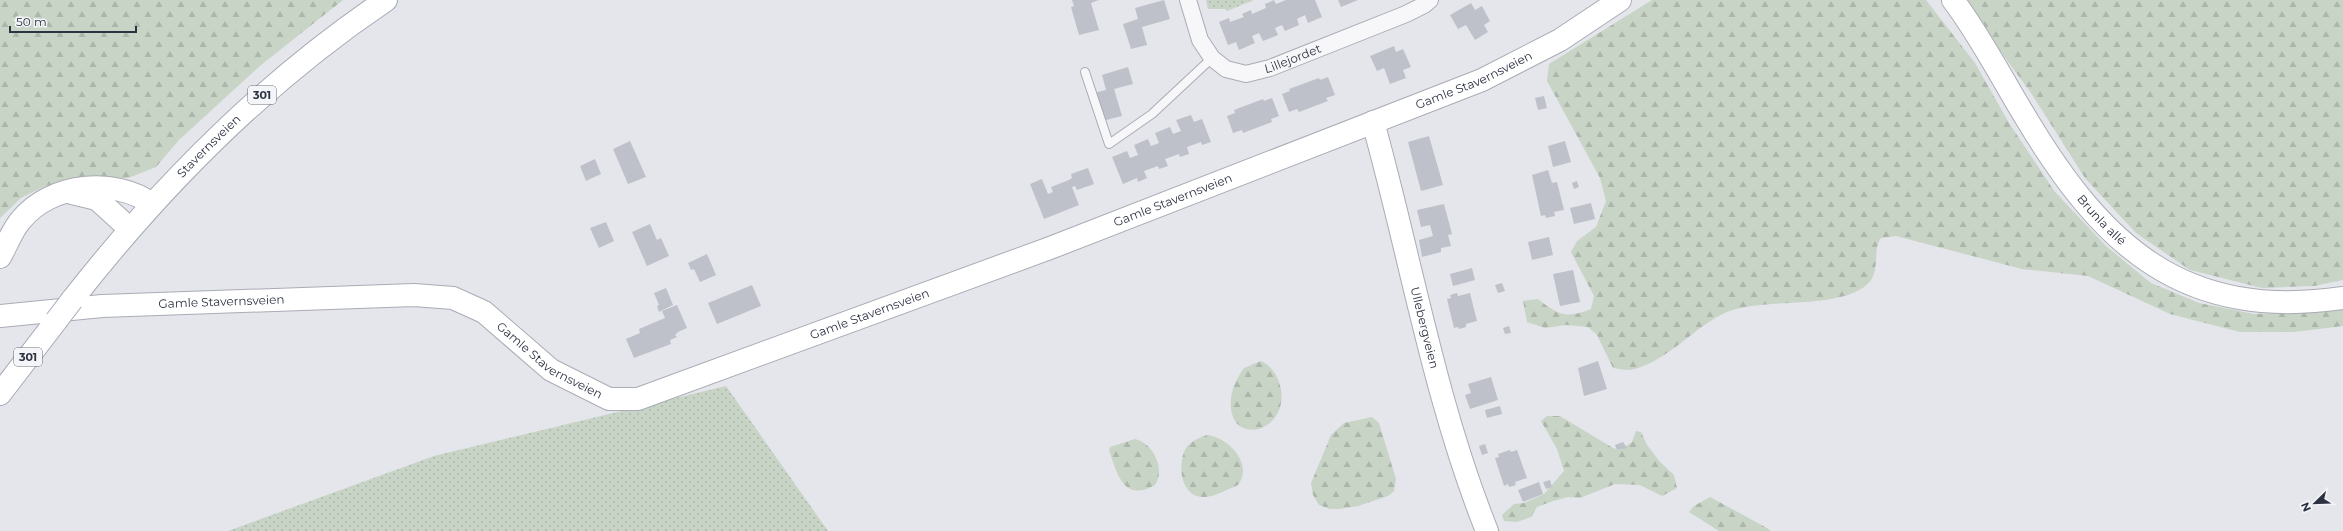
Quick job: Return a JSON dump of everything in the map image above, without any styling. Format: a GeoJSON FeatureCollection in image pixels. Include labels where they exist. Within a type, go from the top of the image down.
{"type":"FeatureCollection","features":[{"type":"Feature","properties":{"kind":"street","name":"Stavernsveien"},"geometry":{"type":"LineString","coordinates":[[0,394],[72,300],[130,229],[203,150],[265,92],[346,27],[386,0]]}},
{"type":"Feature","properties":{"kind":"street","name":"Lillejordet"},"geometry":{"type":"LineString","coordinates":[[1188,0],[1200,40],[1212,58],[1226,69],[1246,74],[1270,68],[1406,14],[1424,6],[1430,0]]}},
{"type":"Feature","properties":{"kind":"street","name":"Gamle Stavernsveien"},"geometry":{"type":"LineString","coordinates":[[0,316],[102,306],[414,295],[453,298],[484,312],[551,370],[582,388],[609,399],[638,399],[1050,248],[1482,80],[1566,36],[1620,0]]}},
{"type":"Feature","properties":{"kind":"street","name":"Brunla allé"},"geometry":{"type":"LineString","coordinates":[[1953,0],[1978,36],[2028,123],[2071,188],[2092,212],[2126,245],[2180,281],[2213,293],[2266,301],[2343,298]]}},
{"type":"Feature","properties":{"kind":"street","name":"Ullebergveien"},"geometry":{"type":"LineString","coordinates":[[1373,122],[1436,373],[1468,480],[1487,531]]}},
{"type":"Feature","properties":{"kind":"street"},"geometry":{"type":"LineString","coordinates":[[0,257],[21,220],[42,201],[67,191],[102,187],[138,194],[152,204]]}},
{"type":"Feature","properties":{"kind":"street"},"geometry":{"type":"LineString","coordinates":[[67,191],[97,199],[130,229]]}},
{"type":"Feature","properties":{"kind":"lane"},"geometry":{"type":"LineString","coordinates":[[1086,72],[1109,144],[1152,114],[1212,58]]}},
{"type":"Feature","properties":{"kind":"green space"},"geometry":{"type":"Polygon","coordinates":[[[0,0],[343,0],[261,65],[179,140],[156,167],[128,178],[93,179],[45,186],[21,198],[0,218],[0,0]]]}},
{"type":"Feature","properties":{"kind":"green space"},"geometry":{"type":"Polygon","coordinates":[[[1206,0],[1254,0],[1227,11],[1226,9],[1208,9],[1206,0]]]}},
{"type":"Feature","properties":{"kind":"green space"},"geometry":{"type":"Polygon","coordinates":[[[1652,0],[1926,0],[1975,63],[2009,123],[2055,192],[2106,246],[2151,283],[2199,303],[2254,314],[2318,311],[2343,307],[2343,326],[2294,332],[2240,332],[2170,314],[2088,276],[2022,269],[1896,236],[1881,238],[1878,243],[1875,269],[1870,282],[1864,287],[1850,294],[1816,301],[1760,305],[1727,312],[1704,325],[1659,359],[1629,370],[1613,368],[1597,335],[1588,327],[1566,325],[1545,328],[1527,322],[1523,301],[1538,299],[1551,309],[1563,314],[1575,314],[1591,309],[1594,296],[1571,252],[1577,241],[1596,227],[1606,201],[1600,178],[1547,81],[1549,64],[1652,0]]]}},
{"type":"Feature","properties":{"kind":"green space"},"geometry":{"type":"Polygon","coordinates":[[[1963,0],[2343,0],[2343,280],[2314,286],[2262,288],[2190,270],[2136,233],[2085,178],[2031,93],[1963,0]]]}},
{"type":"Feature","properties":{"kind":"green space"},"geometry":{"type":"Polygon","coordinates":[[[1261,361],[1272,369],[1277,376],[1281,390],[1281,405],[1275,417],[1267,425],[1257,429],[1246,429],[1238,424],[1232,414],[1231,398],[1236,382],[1244,368],[1261,361]]]}},
{"type":"Feature","properties":{"kind":"green space"},"geometry":{"type":"Polygon","coordinates":[[[726,386],[828,531],[228,531],[434,456],[726,386]]]}},
{"type":"Feature","properties":{"kind":"green space"},"geometry":{"type":"Polygon","coordinates":[[[1547,416],[1560,416],[1613,448],[1620,450],[1632,442],[1636,431],[1641,432],[1647,445],[1660,462],[1674,475],[1677,488],[1662,496],[1640,485],[1615,484],[1580,498],[1568,497],[1537,507],[1531,517],[1517,522],[1504,521],[1502,515],[1514,504],[1524,503],[1544,494],[1564,471],[1557,449],[1541,421],[1547,416]]]}},
{"type":"Feature","properties":{"kind":"green space"},"geometry":{"type":"Polygon","coordinates":[[[1372,417],[1379,423],[1396,479],[1394,491],[1388,496],[1358,506],[1330,509],[1319,505],[1313,495],[1311,483],[1331,435],[1344,423],[1372,417]]]}},
{"type":"Feature","properties":{"kind":"green space"},"geometry":{"type":"Polygon","coordinates":[[[1207,435],[1223,441],[1236,453],[1241,460],[1243,469],[1242,477],[1238,485],[1217,494],[1208,497],[1195,496],[1189,491],[1182,478],[1181,470],[1183,454],[1190,443],[1207,435]]]}},
{"type":"Feature","properties":{"kind":"green space"},"geometry":{"type":"Polygon","coordinates":[[[1135,439],[1141,441],[1152,451],[1158,464],[1158,479],[1155,485],[1144,490],[1129,488],[1123,483],[1115,468],[1109,450],[1110,447],[1135,439]]]}},
{"type":"Feature","properties":{"kind":"green space"},"geometry":{"type":"Polygon","coordinates":[[[1710,497],[1771,531],[1719,531],[1689,512],[1694,506],[1710,497]]]}},
{"type":"Feature","properties":{"kind":"building"},"geometry":{"type":"Polygon","coordinates":[[[1072,0],[1099,0],[1091,3],[1099,30],[1079,35],[1071,7],[1074,6],[1072,0]]]}},
{"type":"Feature","properties":{"kind":"building"},"geometry":{"type":"Polygon","coordinates":[[[1164,0],[1170,19],[1142,27],[1147,45],[1131,49],[1123,24],[1138,19],[1135,8],[1164,0]]]}},
{"type":"Feature","properties":{"kind":"building"},"geometry":{"type":"Polygon","coordinates":[[[1274,0],[1276,4],[1286,0],[1315,0],[1322,17],[1308,23],[1305,15],[1297,19],[1299,25],[1285,31],[1282,25],[1275,28],[1278,35],[1263,41],[1259,33],[1252,36],[1255,43],[1239,50],[1236,42],[1228,45],[1219,22],[1229,18],[1230,22],[1244,17],[1242,14],[1251,10],[1252,14],[1266,8],[1265,4],[1274,0]]]}},
{"type":"Feature","properties":{"kind":"building"},"geometry":{"type":"Polygon","coordinates":[[[1338,0],[1358,0],[1341,7],[1338,0]]]}},
{"type":"Feature","properties":{"kind":"building"},"geometry":{"type":"Polygon","coordinates":[[[1471,3],[1475,10],[1482,6],[1490,21],[1484,25],[1488,32],[1475,40],[1466,25],[1458,29],[1450,15],[1471,3]]]}},
{"type":"Feature","properties":{"kind":"building"},"geometry":{"type":"Polygon","coordinates":[[[1394,46],[1396,52],[1403,49],[1411,67],[1403,70],[1406,78],[1390,84],[1384,68],[1377,71],[1370,56],[1394,46]]]}},
{"type":"Feature","properties":{"kind":"building"},"geometry":{"type":"Polygon","coordinates":[[[1128,67],[1133,84],[1114,89],[1122,116],[1102,121],[1094,93],[1106,90],[1102,75],[1128,67]]]}},
{"type":"Feature","properties":{"kind":"building"},"geometry":{"type":"Polygon","coordinates":[[[1328,77],[1335,95],[1326,98],[1328,101],[1299,112],[1297,109],[1289,112],[1282,94],[1290,91],[1289,89],[1319,78],[1320,80],[1328,77]]]}},
{"type":"Feature","properties":{"kind":"building"},"geometry":{"type":"Polygon","coordinates":[[[1544,96],[1547,108],[1538,110],[1535,98],[1544,96]]]}},
{"type":"Feature","properties":{"kind":"building"},"geometry":{"type":"Polygon","coordinates":[[[1272,98],[1279,116],[1271,119],[1272,122],[1243,133],[1242,130],[1233,133],[1227,116],[1235,113],[1234,110],[1263,99],[1264,101],[1272,98]]]}},
{"type":"Feature","properties":{"kind":"building"},"geometry":{"type":"Polygon","coordinates":[[[1191,115],[1194,122],[1202,119],[1211,142],[1202,145],[1201,142],[1187,147],[1189,154],[1180,157],[1179,154],[1165,159],[1168,166],[1159,169],[1158,166],[1144,171],[1147,178],[1138,182],[1137,178],[1123,184],[1112,157],[1127,151],[1130,158],[1138,155],[1134,145],[1148,139],[1151,146],[1159,143],[1155,133],[1170,127],[1173,134],[1181,131],[1176,120],[1191,115]]]}},
{"type":"Feature","properties":{"kind":"building"},"geometry":{"type":"Polygon","coordinates":[[[1429,136],[1443,185],[1421,191],[1408,142],[1429,136]]]}},
{"type":"Feature","properties":{"kind":"building"},"geometry":{"type":"Polygon","coordinates":[[[630,141],[646,177],[628,184],[613,149],[630,141]]]}},
{"type":"Feature","properties":{"kind":"building"},"geometry":{"type":"Polygon","coordinates":[[[1565,141],[1571,162],[1553,167],[1548,146],[1565,141]]]}},
{"type":"Feature","properties":{"kind":"building"},"geometry":{"type":"Polygon","coordinates":[[[595,159],[601,174],[586,181],[580,166],[595,159]]]}},
{"type":"Feature","properties":{"kind":"building"},"geometry":{"type":"Polygon","coordinates":[[[1088,168],[1094,184],[1077,190],[1075,186],[1072,187],[1079,205],[1044,219],[1030,184],[1042,179],[1048,194],[1053,192],[1051,187],[1072,178],[1071,174],[1088,168]]]}},
{"type":"Feature","properties":{"kind":"building"},"geometry":{"type":"Polygon","coordinates":[[[1548,170],[1552,183],[1557,182],[1564,210],[1554,212],[1555,216],[1546,218],[1545,215],[1541,216],[1532,175],[1548,170]]]}},
{"type":"Feature","properties":{"kind":"building"},"geometry":{"type":"Polygon","coordinates":[[[1577,181],[1579,187],[1574,189],[1572,183],[1577,181]]]}},
{"type":"Feature","properties":{"kind":"building"},"geometry":{"type":"Polygon","coordinates":[[[1591,203],[1595,219],[1574,224],[1570,208],[1591,203]]]}},
{"type":"Feature","properties":{"kind":"building"},"geometry":{"type":"Polygon","coordinates":[[[1444,204],[1452,234],[1448,235],[1451,246],[1441,248],[1441,252],[1422,257],[1419,240],[1433,236],[1430,225],[1421,227],[1417,210],[1444,204]]]}},
{"type":"Feature","properties":{"kind":"building"},"geometry":{"type":"Polygon","coordinates":[[[606,222],[614,241],[599,248],[590,228],[606,222]]]}},
{"type":"Feature","properties":{"kind":"building"},"geometry":{"type":"Polygon","coordinates":[[[650,224],[657,240],[661,238],[669,256],[647,266],[632,232],[650,224]]]}},
{"type":"Feature","properties":{"kind":"building"},"geometry":{"type":"Polygon","coordinates":[[[1549,237],[1553,255],[1532,260],[1528,242],[1549,237]]]}},
{"type":"Feature","properties":{"kind":"building"},"geometry":{"type":"Polygon","coordinates":[[[707,254],[716,275],[700,282],[694,269],[691,270],[688,263],[707,254]]]}},
{"type":"Feature","properties":{"kind":"building"},"geometry":{"type":"Polygon","coordinates":[[[1472,268],[1475,280],[1453,286],[1450,274],[1472,268]]]}},
{"type":"Feature","properties":{"kind":"building"},"geometry":{"type":"Polygon","coordinates":[[[1573,270],[1580,302],[1560,306],[1553,274],[1573,270]]]}},
{"type":"Feature","properties":{"kind":"building"},"geometry":{"type":"Polygon","coordinates":[[[1502,283],[1505,291],[1498,293],[1495,285],[1502,283]]]}},
{"type":"Feature","properties":{"kind":"building"},"geometry":{"type":"Polygon","coordinates":[[[752,285],[761,306],[717,324],[708,303],[752,285]]]}},
{"type":"Feature","properties":{"kind":"building"},"geometry":{"type":"Polygon","coordinates":[[[666,288],[673,305],[659,312],[657,306],[659,305],[654,293],[666,288]]]}},
{"type":"Feature","properties":{"kind":"building"},"geometry":{"type":"Polygon","coordinates":[[[1457,293],[1458,296],[1470,293],[1477,321],[1466,324],[1466,327],[1459,329],[1458,327],[1454,328],[1447,299],[1451,298],[1450,295],[1457,293]]]}},
{"type":"Feature","properties":{"kind":"building"},"geometry":{"type":"Polygon","coordinates":[[[677,305],[687,328],[678,332],[675,335],[677,337],[670,340],[671,344],[634,358],[626,339],[640,333],[639,329],[665,318],[662,311],[677,305]]]}},
{"type":"Feature","properties":{"kind":"building"},"geometry":{"type":"Polygon","coordinates":[[[1509,326],[1511,333],[1505,334],[1503,328],[1509,326]]]}},
{"type":"Feature","properties":{"kind":"building"},"geometry":{"type":"Polygon","coordinates":[[[1598,361],[1607,389],[1584,396],[1578,368],[1598,361]]]}},
{"type":"Feature","properties":{"kind":"building"},"geometry":{"type":"Polygon","coordinates":[[[1491,377],[1498,400],[1470,409],[1465,395],[1471,393],[1468,384],[1491,377]]]}},
{"type":"Feature","properties":{"kind":"building"},"geometry":{"type":"Polygon","coordinates":[[[1500,406],[1502,414],[1487,418],[1485,410],[1500,406]]]}},
{"type":"Feature","properties":{"kind":"building"},"geometry":{"type":"Polygon","coordinates":[[[1623,442],[1627,448],[1617,450],[1615,445],[1623,442]]]}},
{"type":"Feature","properties":{"kind":"building"},"geometry":{"type":"Polygon","coordinates":[[[1485,444],[1488,453],[1482,455],[1479,446],[1485,444]]]}},
{"type":"Feature","properties":{"kind":"building"},"geometry":{"type":"Polygon","coordinates":[[[1510,450],[1511,452],[1517,450],[1527,478],[1515,482],[1516,485],[1509,487],[1508,484],[1504,486],[1495,458],[1499,457],[1498,454],[1510,450]]]}},
{"type":"Feature","properties":{"kind":"building"},"geometry":{"type":"Polygon","coordinates":[[[1550,480],[1552,487],[1546,489],[1543,482],[1550,480]]]}},
{"type":"Feature","properties":{"kind":"building"},"geometry":{"type":"Polygon","coordinates":[[[1539,482],[1543,494],[1523,502],[1518,490],[1539,482]]]}}]}
